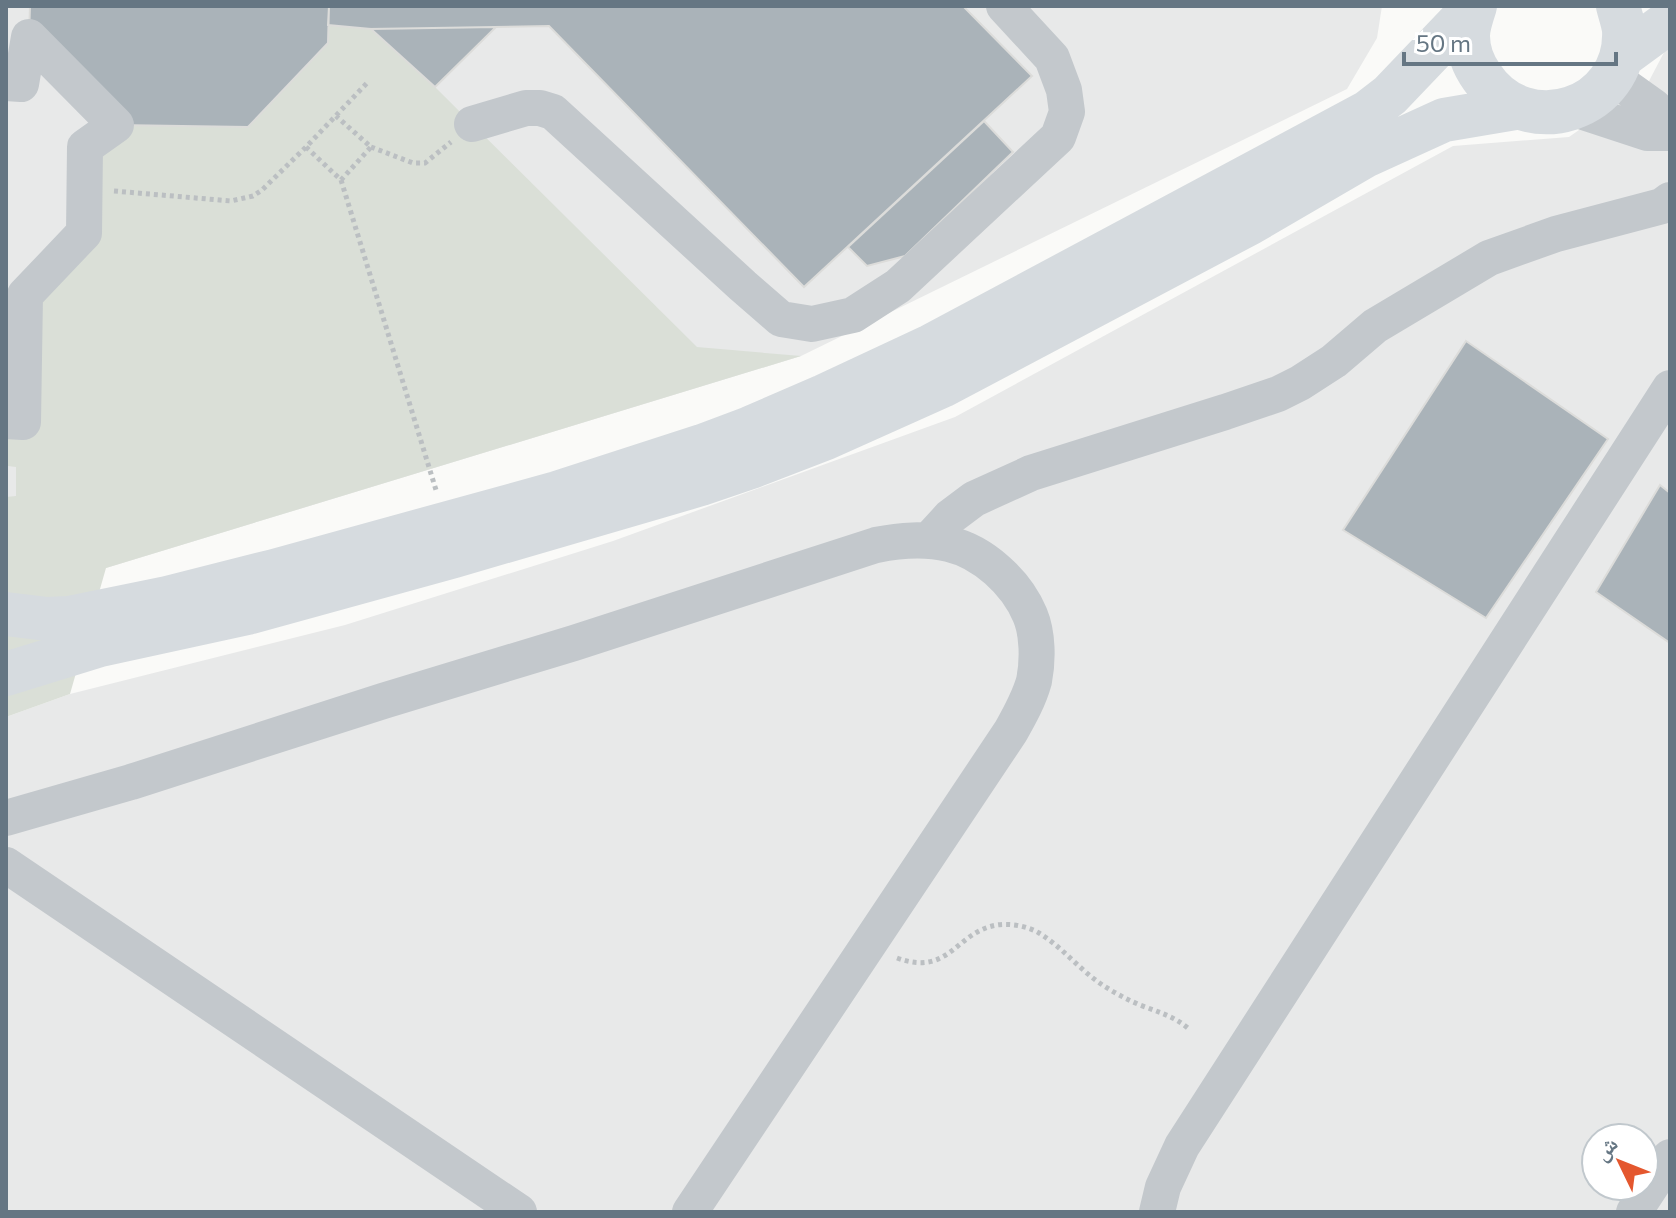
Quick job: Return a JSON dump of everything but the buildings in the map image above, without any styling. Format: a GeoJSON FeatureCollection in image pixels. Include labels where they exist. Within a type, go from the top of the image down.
{"type":"FeatureCollection","features":[{"type":"Feature","properties":{"kind":"main road"},"geometry":{"type":"LineString","coordinates":[[1617,67],[1624,29],[1618,6]]}},
{"type":"Feature","properties":{"kind":"main road"},"geometry":{"type":"LineString","coordinates":[[1474,7],[1468,36],[1474,66],[1491,91],[1515,108]]}},
{"type":"Feature","properties":{"kind":"main road"},"geometry":{"type":"LineString","coordinates":[[6,614],[47,619],[98,614],[262,574],[595,482],[750,428],[931,346],[1368,112],[1390,95],[1474,7]]}},
{"type":"Feature","properties":{"kind":"main road"},"geometry":{"type":"LineString","coordinates":[[6,674],[100,645],[247,613],[440,560],[678,491],[826,438],[942,386],[1250,223],[1365,156],[1444,120],[1515,108],[1544,114],[1574,109],[1596,96],[1617,67],[1670,21]]}},
{"type":"Feature","properties":{"kind":"street"},"geometry":{"type":"LineString","coordinates":[[472,124],[526,108],[553,112],[781,319],[812,324],[826,321],[853,315],[898,286],[1058,137],[1067,112],[1064,90],[1052,58],[1004,6]]}},
{"type":"Feature","properties":{"kind":"street"},"geometry":{"type":"LineString","coordinates":[[6,83],[21,84],[29,37],[116,125],[85,147],[84,233],[25,295],[23,422],[6,421]]}},
{"type":"Feature","properties":{"kind":"street"},"geometry":{"type":"LineString","coordinates":[[1617,67],[1670,123]]}},
{"type":"Feature","properties":{"kind":"street"},"geometry":{"type":"LineString","coordinates":[[1574,109],[1647,133],[1670,133]]}},
{"type":"Feature","properties":{"kind":"street"},"geometry":{"type":"LineString","coordinates":[[929,540],[950,517],[974,499],[1031,473],[1225,412],[1300,383],[1334,361],[1375,326],[1489,258],[1556,234],[1662,206],[1670,200]]}},
{"type":"Feature","properties":{"kind":"street"},"geometry":{"type":"LineString","coordinates":[[1157,1212],[1163,1187],[1182,1146],[1670,388]]}},
{"type":"Feature","properties":{"kind":"street"},"geometry":{"type":"LineString","coordinates":[[6,818],[131,782],[574,643],[876,545],[903,540],[929,540],[952,544],[973,554],[998,570],[1030,615],[1037,658],[1033,683],[1024,708],[690,1212]]}},
{"type":"Feature","properties":{"kind":"street"},"geometry":{"type":"LineString","coordinates":[[7,855],[519,1212]]}},
{"type":"Feature","properties":{"kind":"street"},"geometry":{"type":"LineString","coordinates":[[1634,1212],[1670,1157]]}},
{"type":"Feature","properties":{"kind":"path"},"geometry":{"type":"LineString","coordinates":[[85,189],[242,200],[262,190],[367,83]]}},
{"type":"Feature","properties":{"kind":"path"},"geometry":{"type":"LineString","coordinates":[[336,116],[371,147],[413,163],[425,163],[472,124]]}},
{"type":"Feature","properties":{"kind":"path"},"geometry":{"type":"LineString","coordinates":[[306,147],[341,180],[446,523]]}},
{"type":"Feature","properties":{"kind":"path"},"geometry":{"type":"LineString","coordinates":[[341,180],[371,147]]}},
{"type":"Feature","properties":{"kind":"path"},"geometry":{"type":"LineString","coordinates":[[866,947],[917,964],[929,963],[940,959],[982,930],[996,925],[1025,927],[1039,933],[1100,983],[1139,1004],[1169,1015],[1189,1029]]}},
{"type":"Feature","properties":{"kind":"shaded area"},"geometry":{"type":"Polygon","coordinates":[[[6,6],[1382,6],[1377,38],[1347,89],[801,356],[106,568],[31,497],[6,497],[6,6]]]}},
{"type":"Feature","properties":{"kind":"shaded area"},"geometry":{"type":"Polygon","coordinates":[[[328,25],[371,29],[435,87],[697,347],[801,356],[106,568],[70,694],[6,717],[6,497],[16,496],[16,467],[8,466],[8,421],[25,295],[84,233],[85,147],[116,125],[248,127],[328,43],[328,25]]]}},
{"type":"Feature","properties":{"kind":"shaded area"},"geometry":{"type":"Polygon","coordinates":[[[1670,41],[1670,1212],[6,1212],[6,717],[70,694],[345,625],[613,541],[955,417],[1453,146],[1569,137],[1649,81],[1670,41]]]}}]}
